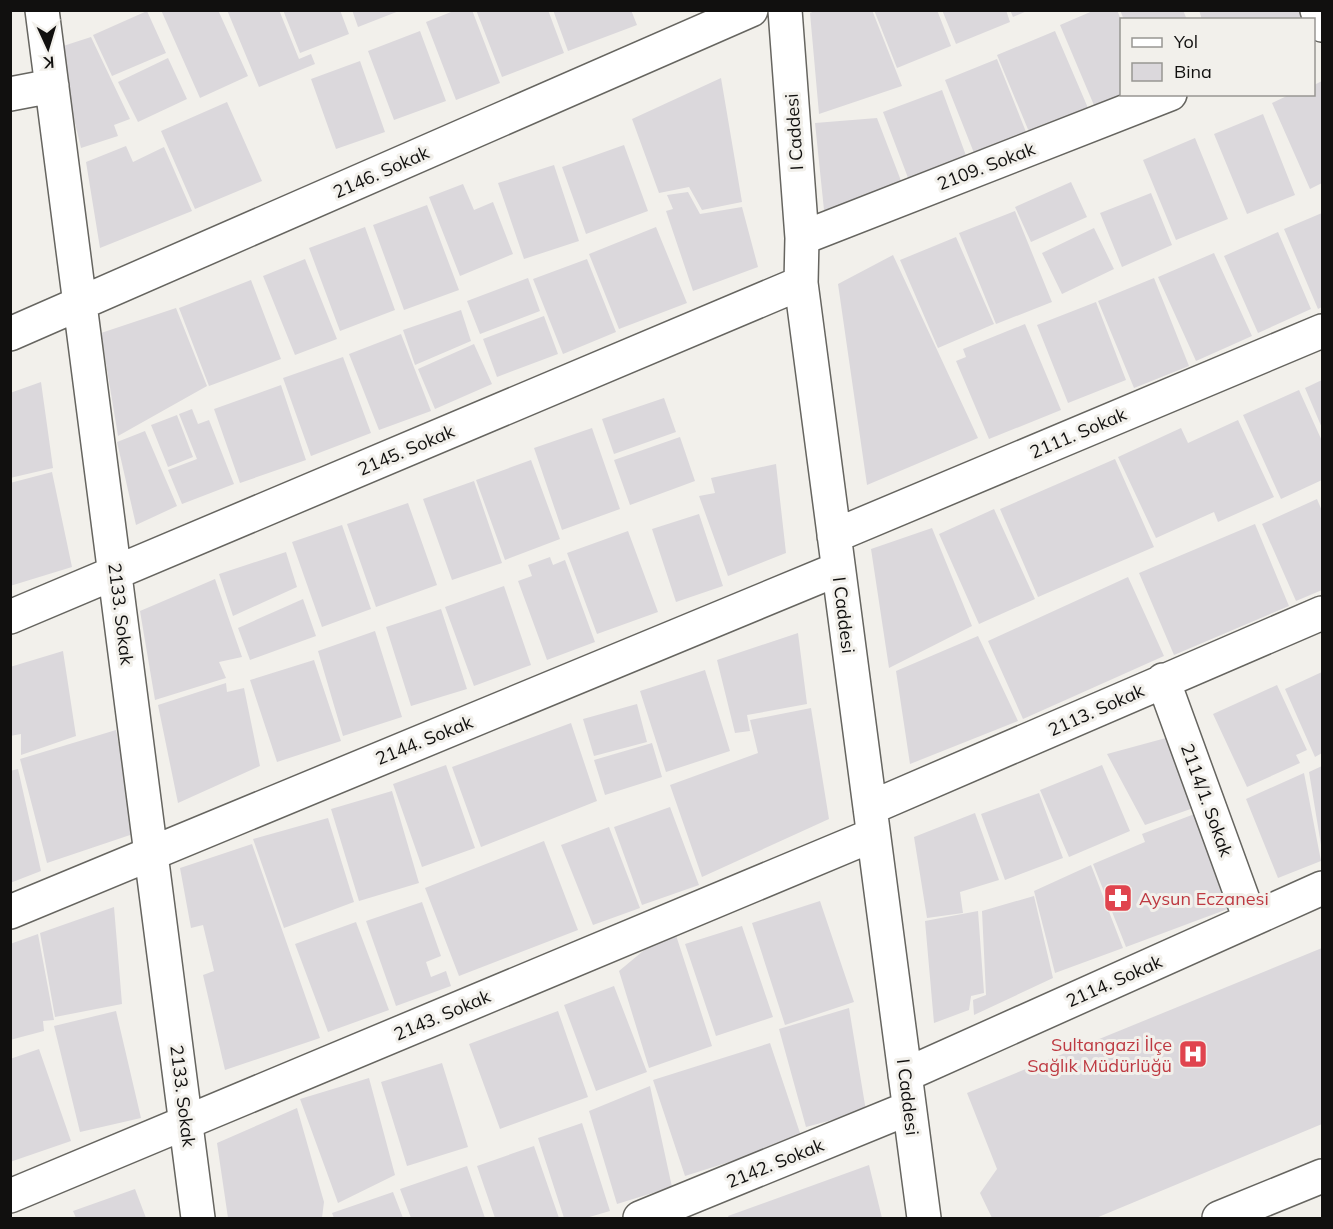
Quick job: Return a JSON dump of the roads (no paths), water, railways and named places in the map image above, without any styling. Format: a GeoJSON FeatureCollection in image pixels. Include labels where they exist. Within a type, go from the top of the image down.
{"type":"FeatureCollection","features":[{"type":"Feature","properties":{"kind":"street","name":"2146. Sokak"},"geometry":{"type":"LineString","coordinates":[[10,334],[751,10]]}},
{"type":"Feature","properties":{"kind":"street","name":"I Caddesi"},"geometry":{"type":"LineString","coordinates":[[785,10],[802,238],[801,283],[924,1218]]}},
{"type":"Feature","properties":{"kind":"street"},"geometry":{"type":"LineString","coordinates":[[1317,10],[1323,25]]}},
{"type":"Feature","properties":{"kind":"street","name":"2133. Sokak"},"geometry":{"type":"LineString","coordinates":[[43,11],[198,1218]]}},
{"type":"Feature","properties":{"kind":"street"},"geometry":{"type":"LineString","coordinates":[[10,94],[52,86]]}},
{"type":"Feature","properties":{"kind":"street","name":"2109. Sokak"},"geometry":{"type":"LineString","coordinates":[[802,238],[1165,96]]}},
{"type":"Feature","properties":{"kind":"street","name":"2145. Sokak"},"geometry":{"type":"LineString","coordinates":[[10,617],[801,283]]}},
{"type":"Feature","properties":{"kind":"street","name":"2111. Sokak"},"geometry":{"type":"LineString","coordinates":[[834,536],[1323,331]]}},
{"type":"Feature","properties":{"kind":"street","name":"2144. Sokak"},"geometry":{"type":"LineString","coordinates":[[10,912],[838,569]]}},
{"type":"Feature","properties":{"kind":"street","name":"2113. Sokak"},"geometry":{"type":"LineString","coordinates":[[872,821],[1163,680],[1323,613]]}},
{"type":"Feature","properties":{"kind":"street","name":"2114/1. Sokak"},"geometry":{"type":"LineString","coordinates":[[1163,680],[1250,919]]}},
{"type":"Feature","properties":{"kind":"street","name":"2143. Sokak"},"geometry":{"type":"LineString","coordinates":[[10,1196],[186,1122],[872,821]]}},
{"type":"Feature","properties":{"kind":"street","name":"2114. Sokak"},"geometry":{"type":"LineString","coordinates":[[905,1075],[1323,888]]}},
{"type":"Feature","properties":{"kind":"street","name":"2142. Sokak"},"geometry":{"type":"LineString","coordinates":[[640,1218],[909,1108]]}},
{"type":"Feature","properties":{"kind":"street"},"geometry":{"type":"LineString","coordinates":[[1219,1218],[1323,1176]]}},
{"type":"Feature","properties":{"kind":"place","name":"Aysun Eczanesi"},"geometry":{"type":"Point","coordinates":[1118,898]}},
{"type":"Feature","properties":{"kind":"place","name":"Sultangazi İlçe Sağlık Müdürlüğü"},"geometry":{"type":"Point","coordinates":[1193,1054]}}]}
